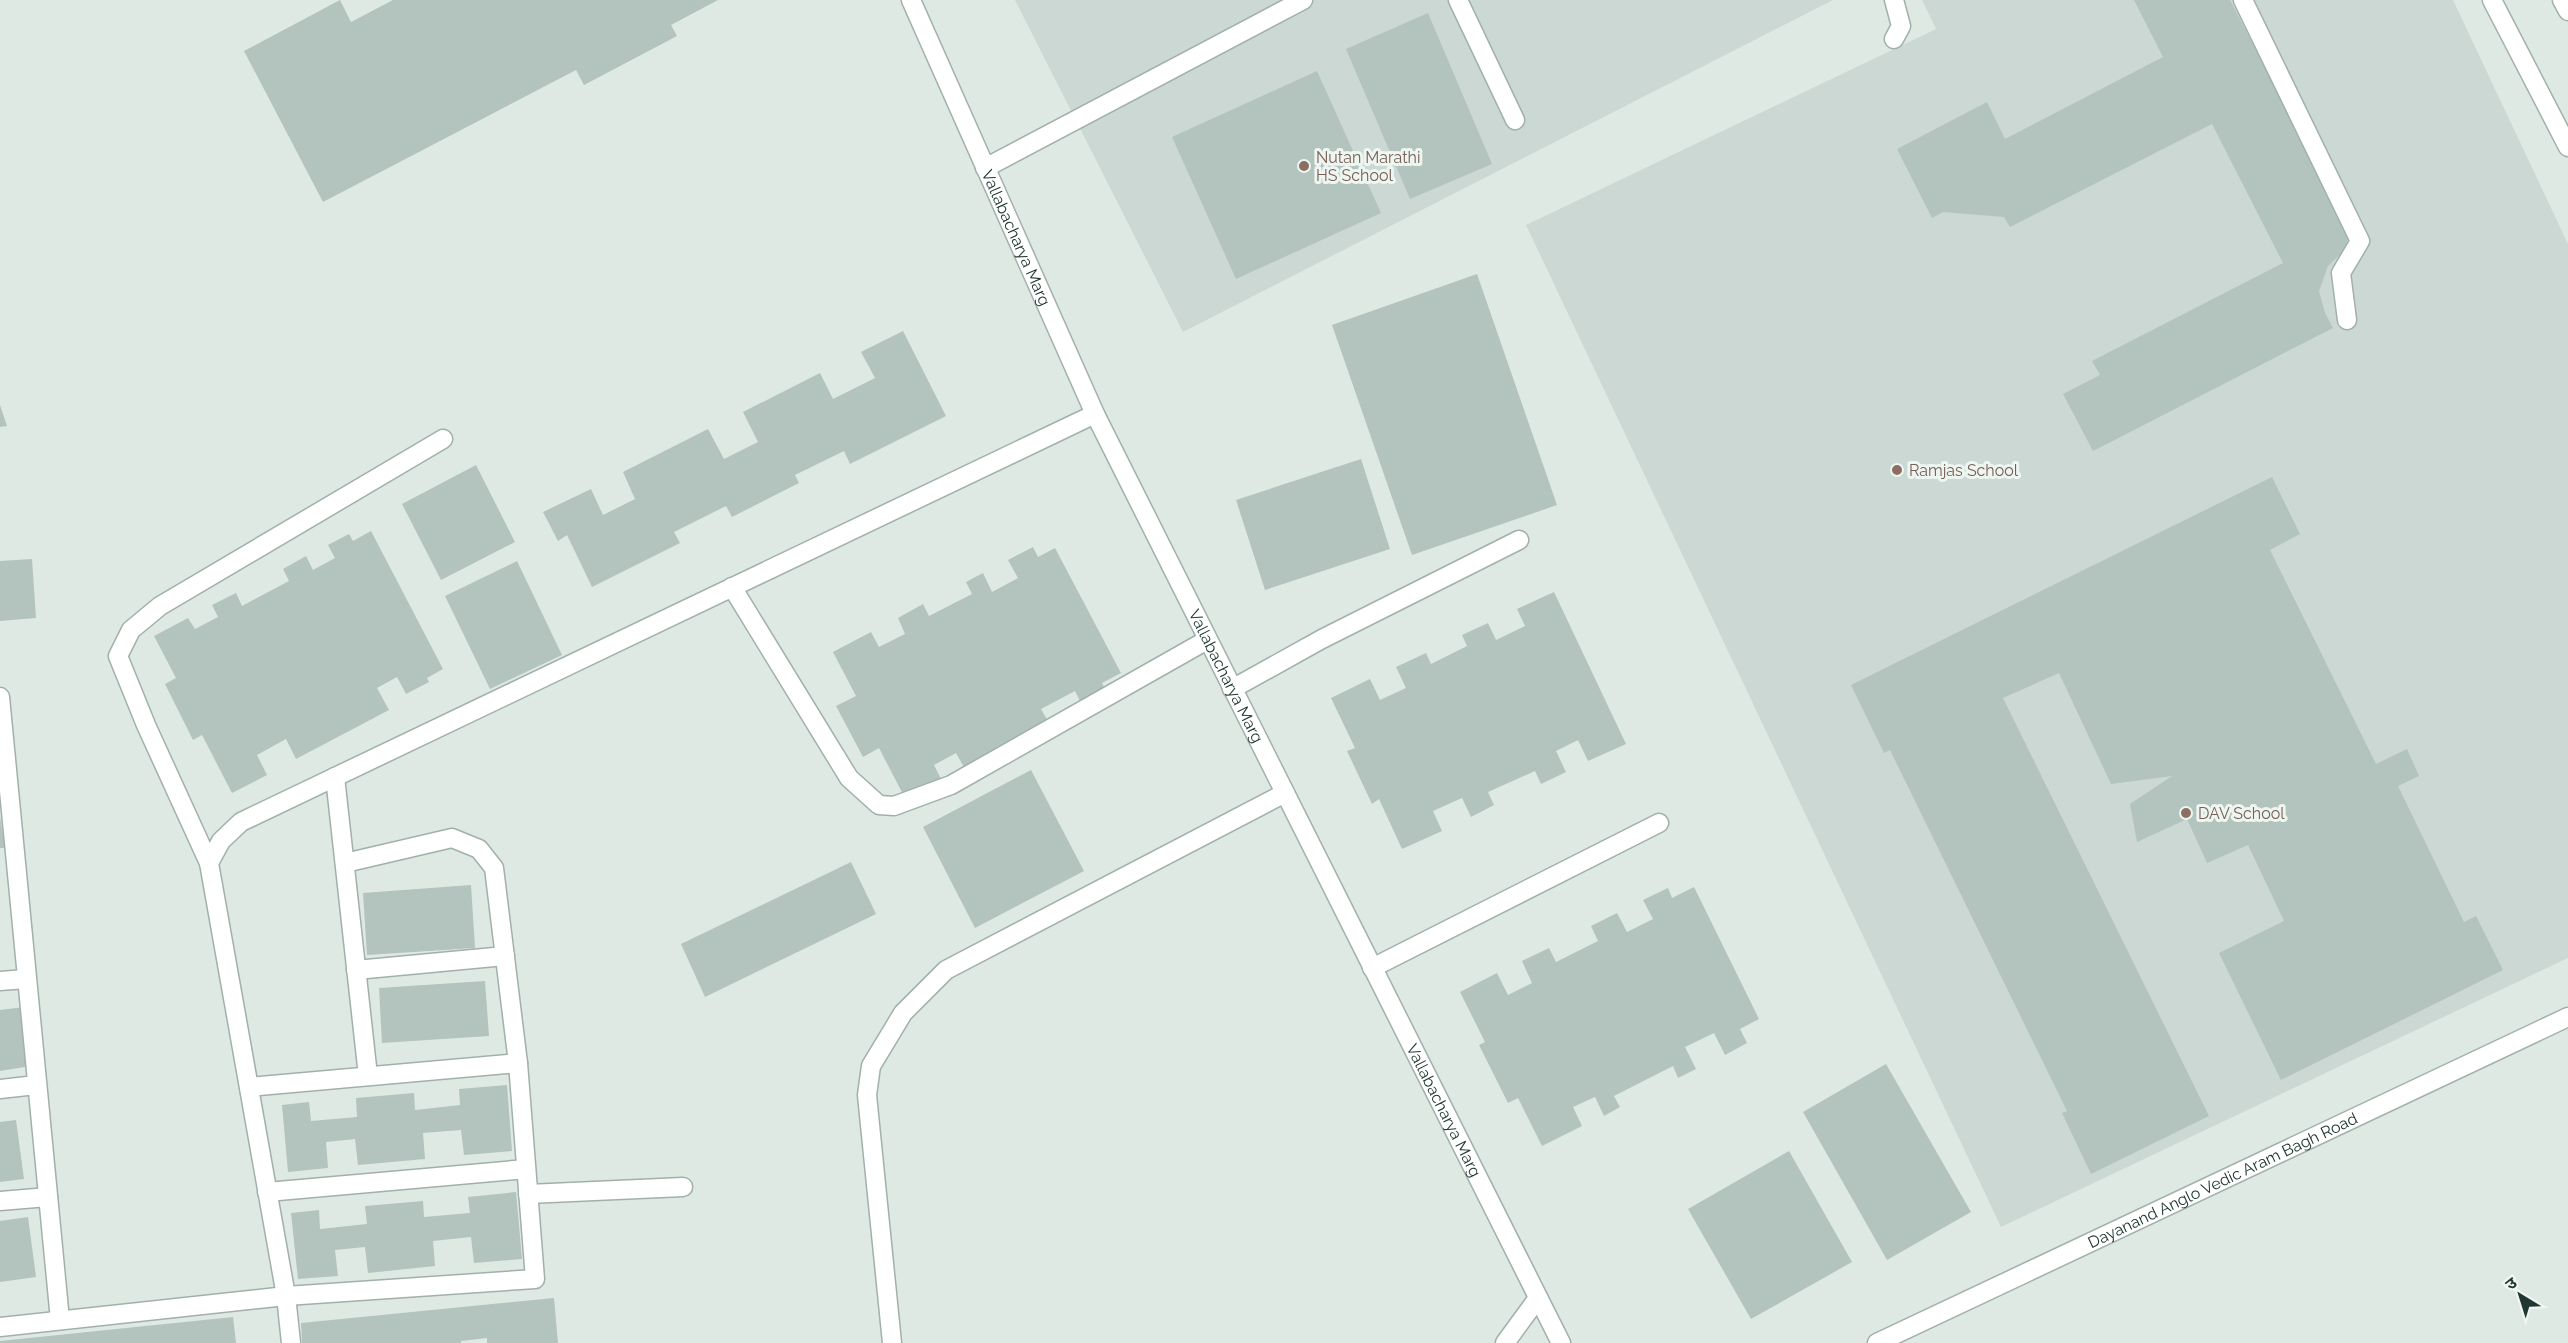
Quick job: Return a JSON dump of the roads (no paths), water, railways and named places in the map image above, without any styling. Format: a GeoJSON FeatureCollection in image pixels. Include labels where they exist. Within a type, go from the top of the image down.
{"type":"FeatureCollection","features":[{"type":"Feature","properties":{"kind":"street","name":"Vallabacharya Marg"},"geometry":{"type":"LineString","coordinates":[[911,0],[1095,414],[1561,1343]]}},
{"type":"Feature","properties":{"kind":"street"},"geometry":{"type":"LineString","coordinates":[[985,168],[1303,0]]}},
{"type":"Feature","properties":{"kind":"street"},"geometry":{"type":"LineString","coordinates":[[1458,0],[1515,120]]}},
{"type":"Feature","properties":{"kind":"street"},"geometry":{"type":"LineString","coordinates":[[1894,0],[1901,26],[1894,39]]}},
{"type":"Feature","properties":{"kind":"street"},"geometry":{"type":"LineString","coordinates":[[2243,0],[2360,241],[2341,273],[2347,320]]}},
{"type":"Feature","properties":{"kind":"street"},"geometry":{"type":"LineString","coordinates":[[2492,0],[2568,147]]}},
{"type":"Feature","properties":{"kind":"street"},"geometry":{"type":"LineString","coordinates":[[2562,0],[2568,11]]}},
{"type":"Feature","properties":{"kind":"street"},"geometry":{"type":"LineString","coordinates":[[209,863],[221,841],[241,822],[1095,414]]}},
{"type":"Feature","properties":{"kind":"street"},"geometry":{"type":"LineString","coordinates":[[291,1343],[286,1296],[209,863],[146,725],[118,656],[131,630],[160,606],[444,439]]}},
{"type":"Feature","properties":{"kind":"street"},"geometry":{"type":"LineString","coordinates":[[1232,689],[1322,639],[1519,540]]}},
{"type":"Feature","properties":{"kind":"street"},"geometry":{"type":"LineString","coordinates":[[732,587],[849,778],[879,805],[894,806],[951,785],[1207,640]]}},
{"type":"Feature","properties":{"kind":"street"},"geometry":{"type":"LineString","coordinates":[[0,697],[8,868],[26,979],[60,1320]]}},
{"type":"Feature","properties":{"kind":"street"},"geometry":{"type":"LineString","coordinates":[[335,777],[368,1076]]}},
{"type":"Feature","properties":{"kind":"street"},"geometry":{"type":"LineString","coordinates":[[892,1343],[867,1095],[871,1066],[903,1013],[946,970],[1285,793]]}},
{"type":"Feature","properties":{"kind":"street"},"geometry":{"type":"LineString","coordinates":[[1372,968],[1659,823]]}},
{"type":"Feature","properties":{"kind":"street"},"geometry":{"type":"LineString","coordinates":[[0,1327],[286,1296],[535,1279],[518,1063],[494,868],[478,849],[452,838],[345,863]]}},
{"type":"Feature","properties":{"kind":"street"},"geometry":{"type":"LineString","coordinates":[[356,970],[505,956]]}},
{"type":"Feature","properties":{"kind":"street"},"geometry":{"type":"LineString","coordinates":[[0,981],[26,979]]}},
{"type":"Feature","properties":{"kind":"street","name":"Dayanand Anglo Vedic Aram Bagh Road"},"geometry":{"type":"LineString","coordinates":[[1877,1343],[2568,1017]]}},
{"type":"Feature","properties":{"kind":"street"},"geometry":{"type":"LineString","coordinates":[[249,1087],[518,1063]]}},
{"type":"Feature","properties":{"kind":"street"},"geometry":{"type":"LineString","coordinates":[[0,1089],[36,1085]]}},
{"type":"Feature","properties":{"kind":"street"},"geometry":{"type":"LineString","coordinates":[[267,1192],[526,1169]]}},
{"type":"Feature","properties":{"kind":"street"},"geometry":{"type":"LineString","coordinates":[[528,1194],[683,1187]]}},
{"type":"Feature","properties":{"kind":"street"},"geometry":{"type":"LineString","coordinates":[[0,1201],[48,1197]]}},
{"type":"Feature","properties":{"kind":"street"},"geometry":{"type":"LineString","coordinates":[[1505,1343],[1538,1298]]}},
{"type":"Feature","properties":{"kind":"place","name":"Nutan Marathi HS School"},"geometry":{"type":"Point","coordinates":[1304,166]}},
{"type":"Feature","properties":{"kind":"place","name":"Ramjas School"},"geometry":{"type":"Point","coordinates":[1897,470]}},
{"type":"Feature","properties":{"kind":"place","name":"DAV School"},"geometry":{"type":"Point","coordinates":[2186,813]}}]}
